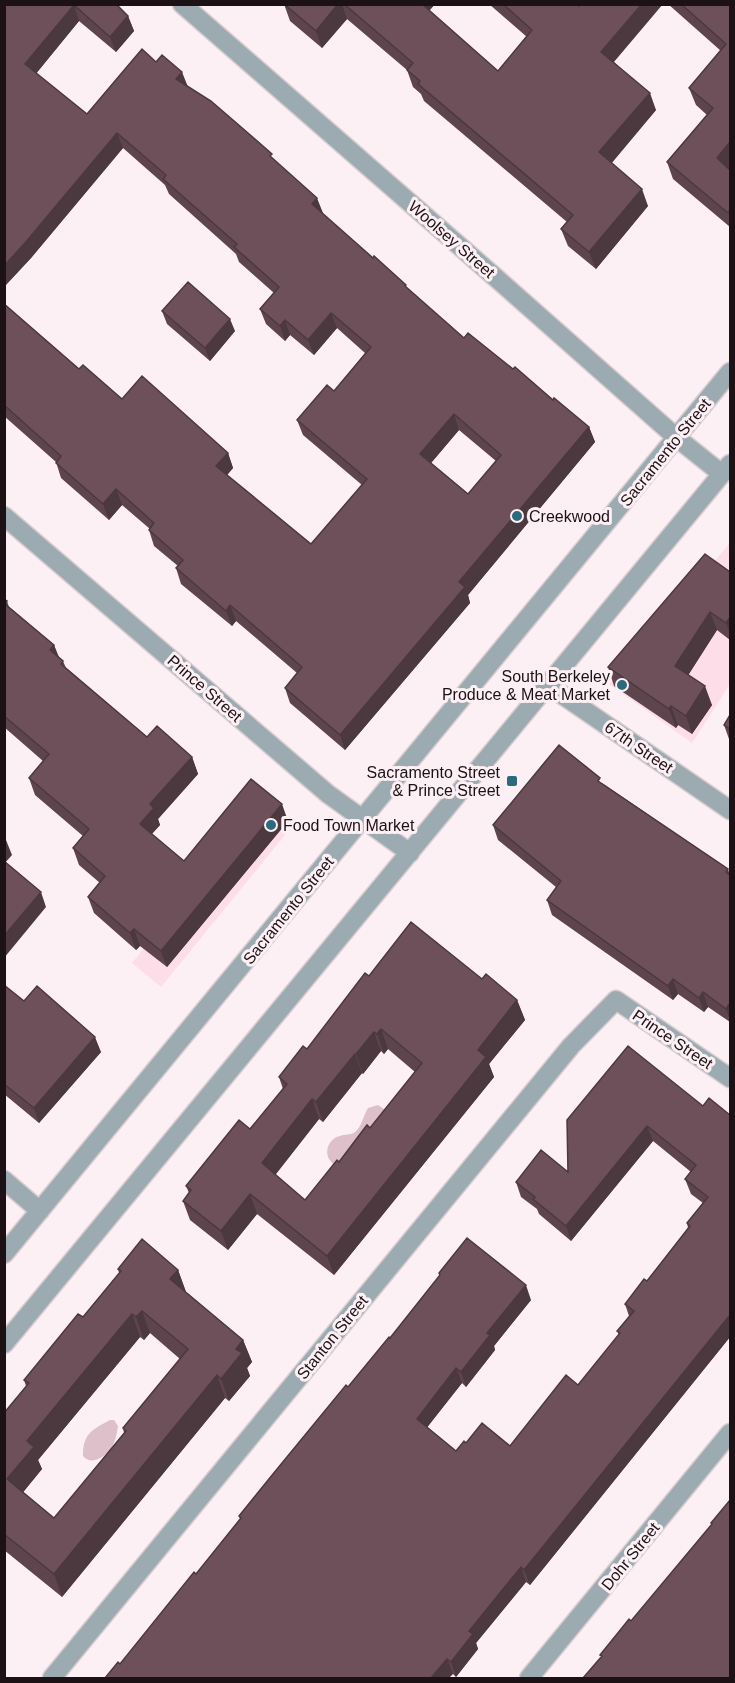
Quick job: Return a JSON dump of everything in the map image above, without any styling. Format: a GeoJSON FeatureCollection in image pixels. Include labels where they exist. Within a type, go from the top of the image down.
{"type":"FeatureCollection","features":[{"type":"Feature","properties":{"kind":"street","name":"Woolsey Street"},"geometry":{"type":"LineString","coordinates":[[182,4],[677,438],[726,469]]}},
{"type":"Feature","properties":{"kind":"street","name":"Sacramento Street"},"geometry":{"type":"LineString","coordinates":[[4,1254],[730,372]]}},
{"type":"Feature","properties":{"kind":"street"},"geometry":{"type":"LineString","coordinates":[[4,1344],[726,469]]}},
{"type":"Feature","properties":{"kind":"street","name":"Prince Street"},"geometry":{"type":"LineString","coordinates":[[4,516],[327,794],[410,853]]}},
{"type":"Feature","properties":{"kind":"street","name":"67th Street"},"geometry":{"type":"LineString","coordinates":[[548,685],[730,810]]}},
{"type":"Feature","properties":{"kind":"street","name":"Prince Street"},"geometry":{"type":"LineString","coordinates":[[616,1000],[730,1078]]}},
{"type":"Feature","properties":{"kind":"street","name":"Stanton Street"},"geometry":{"type":"LineString","coordinates":[[52,1678],[571,1046],[616,1000]]}},
{"type":"Feature","properties":{"kind":"street"},"geometry":{"type":"LineString","coordinates":[[4,1180],[40,1211]]}},
{"type":"Feature","properties":{"kind":"street","name":"Dohr Street"},"geometry":{"type":"LineString","coordinates":[[529,1678],[730,1433]]}},
{"type":"Feature","properties":{"kind":"shaded area"},"geometry":{"type":"Polygon","coordinates":[[[730,543],[730,684],[692,743],[609,684],[730,543]]]}},
{"type":"Feature","properties":{"kind":"shaded area"},"geometry":{"type":"Polygon","coordinates":[[[253,790],[294,824],[161,987],[132,963],[216,859],[253,790]]]}},
{"type":"Feature","properties":{"kind":"shaded area"},"geometry":{"type":"Polygon","coordinates":[[[378,1105],[387,1111],[336,1166],[328,1156],[331,1142],[336,1137],[357,1131],[368,1108],[378,1105]]]}},
{"type":"Feature","properties":{"kind":"shaded area"},"geometry":{"type":"Polygon","coordinates":[[[110,1420],[114,1420],[118,1426],[113,1445],[100,1458],[87,1459],[83,1456],[83,1448],[87,1437],[110,1420]]]}},
{"type":"Feature","properties":{"kind":"building"},"geometry":{"type":"Polygon","coordinates":[[[4,4],[116,4],[128,16],[110,37],[74,5],[25,64],[87,114],[142,49],[156,62],[162,55],[182,72],[176,79],[211,101],[272,154],[270,156],[317,198],[312,204],[373,258],[374,256],[464,338],[468,333],[513,369],[515,367],[589,427],[459,582],[465,587],[340,735],[285,688],[302,667],[230,605],[226,611],[176,568],[183,560],[149,530],[154,523],[116,489],[103,504],[56,463],[61,456],[4,405],[4,304],[79,369],[83,365],[122,399],[142,376],[228,453],[216,466],[311,544],[367,479],[297,420],[327,385],[334,391],[371,347],[331,313],[308,340],[285,320],[280,326],[260,309],[279,287],[234,247],[237,244],[163,179],[166,175],[117,133],[4,266],[4,4]],[[454,414],[420,454],[468,494],[501,455],[454,414]]]}},
{"type":"Feature","properties":{"kind":"building"},"geometry":{"type":"Polygon","coordinates":[[[284,4],[338,4],[316,31],[284,4]]]}},
{"type":"Feature","properties":{"kind":"building"},"geometry":{"type":"Polygon","coordinates":[[[344,4],[422,4],[498,71],[532,30],[503,4],[578,4],[579,6],[580,4],[642,4],[601,52],[650,93],[599,152],[642,189],[589,252],[561,229],[573,215],[418,84],[420,81],[407,70],[413,63],[344,4]]]}},
{"type":"Feature","properties":{"kind":"building"},"geometry":{"type":"Polygon","coordinates":[[[681,4],[730,4],[730,142],[717,158],[730,170],[730,210],[728,213],[667,162],[713,108],[689,88],[726,44],[681,4]]]}},
{"type":"Feature","properties":{"kind":"building"},"geometry":{"type":"Polygon","coordinates":[[[188,282],[230,319],[205,348],[162,311],[188,282]]]}},
{"type":"Feature","properties":{"kind":"building"},"geometry":{"type":"Polygon","coordinates":[[[705,554],[730,572],[730,617],[726,623],[710,612],[675,666],[705,686],[686,716],[671,706],[669,709],[608,667],[705,554]]]}},
{"type":"Feature","properties":{"kind":"building"},"geometry":{"type":"Polygon","coordinates":[[[4,599],[7,601],[5,604],[54,645],[50,650],[63,661],[61,664],[147,737],[157,726],[192,757],[150,804],[154,808],[140,824],[184,861],[251,779],[282,804],[161,951],[134,929],[130,933],[88,897],[105,876],[73,848],[89,829],[29,778],[49,754],[4,716],[4,599]]]}},
{"type":"Feature","properties":{"kind":"building"},"geometry":{"type":"Polygon","coordinates":[[[730,715],[730,729],[724,725],[730,715]]]}},
{"type":"Feature","properties":{"kind":"building"},"geometry":{"type":"Polygon","coordinates":[[[559,745],[600,778],[598,781],[728,869],[726,872],[730,875],[730,1003],[726,1009],[703,992],[699,998],[673,979],[668,986],[547,900],[561,881],[493,825],[559,745]]]}},
{"type":"Feature","properties":{"kind":"building"},"geometry":{"type":"Polygon","coordinates":[[[4,861],[41,892],[4,936],[4,861]]]}},
{"type":"Feature","properties":{"kind":"building"},"geometry":{"type":"Polygon","coordinates":[[[411,922],[482,979],[486,974],[517,1000],[478,1050],[486,1057],[327,1256],[250,1194],[221,1231],[183,1201],[191,1190],[186,1186],[239,1120],[250,1129],[287,1084],[279,1077],[303,1046],[307,1049],[365,973],[369,976],[411,922]],[[381,1029],[377,1034],[374,1032],[316,1102],[312,1099],[262,1163],[305,1200],[337,1160],[339,1162],[367,1125],[370,1128],[422,1063],[381,1029]]]}},
{"type":"Feature","properties":{"kind":"building"},"geometry":{"type":"Polygon","coordinates":[[[4,985],[24,1001],[37,986],[95,1037],[34,1108],[4,1084],[4,985]]]}},
{"type":"Feature","properties":{"kind":"building"},"geometry":{"type":"Polygon","coordinates":[[[628,1046],[703,1106],[709,1098],[730,1115],[730,1315],[524,1570],[521,1567],[469,1631],[473,1634],[451,1662],[447,1659],[431,1678],[105,1678],[118,1662],[120,1664],[194,1572],[196,1574],[241,1518],[239,1516],[346,1385],[348,1387],[390,1338],[467,1238],[526,1285],[487,1333],[490,1335],[461,1372],[456,1368],[417,1419],[456,1451],[464,1441],[466,1443],[482,1423],[510,1446],[566,1375],[578,1385],[620,1333],[617,1331],[634,1311],[625,1304],[644,1279],[647,1281],[690,1226],[687,1223],[708,1197],[685,1179],[696,1165],[647,1126],[566,1226],[516,1182],[541,1150],[568,1172],[567,1120],[628,1046]]]}},
{"type":"Feature","properties":{"kind":"building"},"geometry":{"type":"Polygon","coordinates":[[[142,1239],[178,1270],[170,1279],[243,1340],[236,1349],[242,1353],[221,1379],[217,1375],[54,1574],[4,1534],[4,1413],[29,1383],[24,1380],[78,1314],[83,1317],[121,1271],[118,1269],[142,1239]],[[142,1311],[136,1317],[132,1314],[27,1441],[34,1447],[7,1479],[54,1518],[126,1431],[123,1428],[188,1349],[142,1311]]]}},
{"type":"Feature","properties":{"kind":"building"},"geometry":{"type":"Polygon","coordinates":[[[730,1500],[730,1678],[583,1678],[629,1619],[631,1621],[730,1500]]]}},
{"type":"Feature","properties":{"kind":"place","name":"Creekwood"},"geometry":{"type":"Point","coordinates":[517,516]}},
{"type":"Feature","properties":{"kind":"place","name":"South Berkeley Produce & Meat Market"},"geometry":{"type":"Point","coordinates":[622,685]}},
{"type":"Feature","properties":{"kind":"place","name":"Sacramento Street & Prince Street"},"geometry":{"type":"Point","coordinates":[512,781]}},
{"type":"Feature","properties":{"kind":"place","name":"Food Town Market"},"geometry":{"type":"Point","coordinates":[271,825]}}]}
